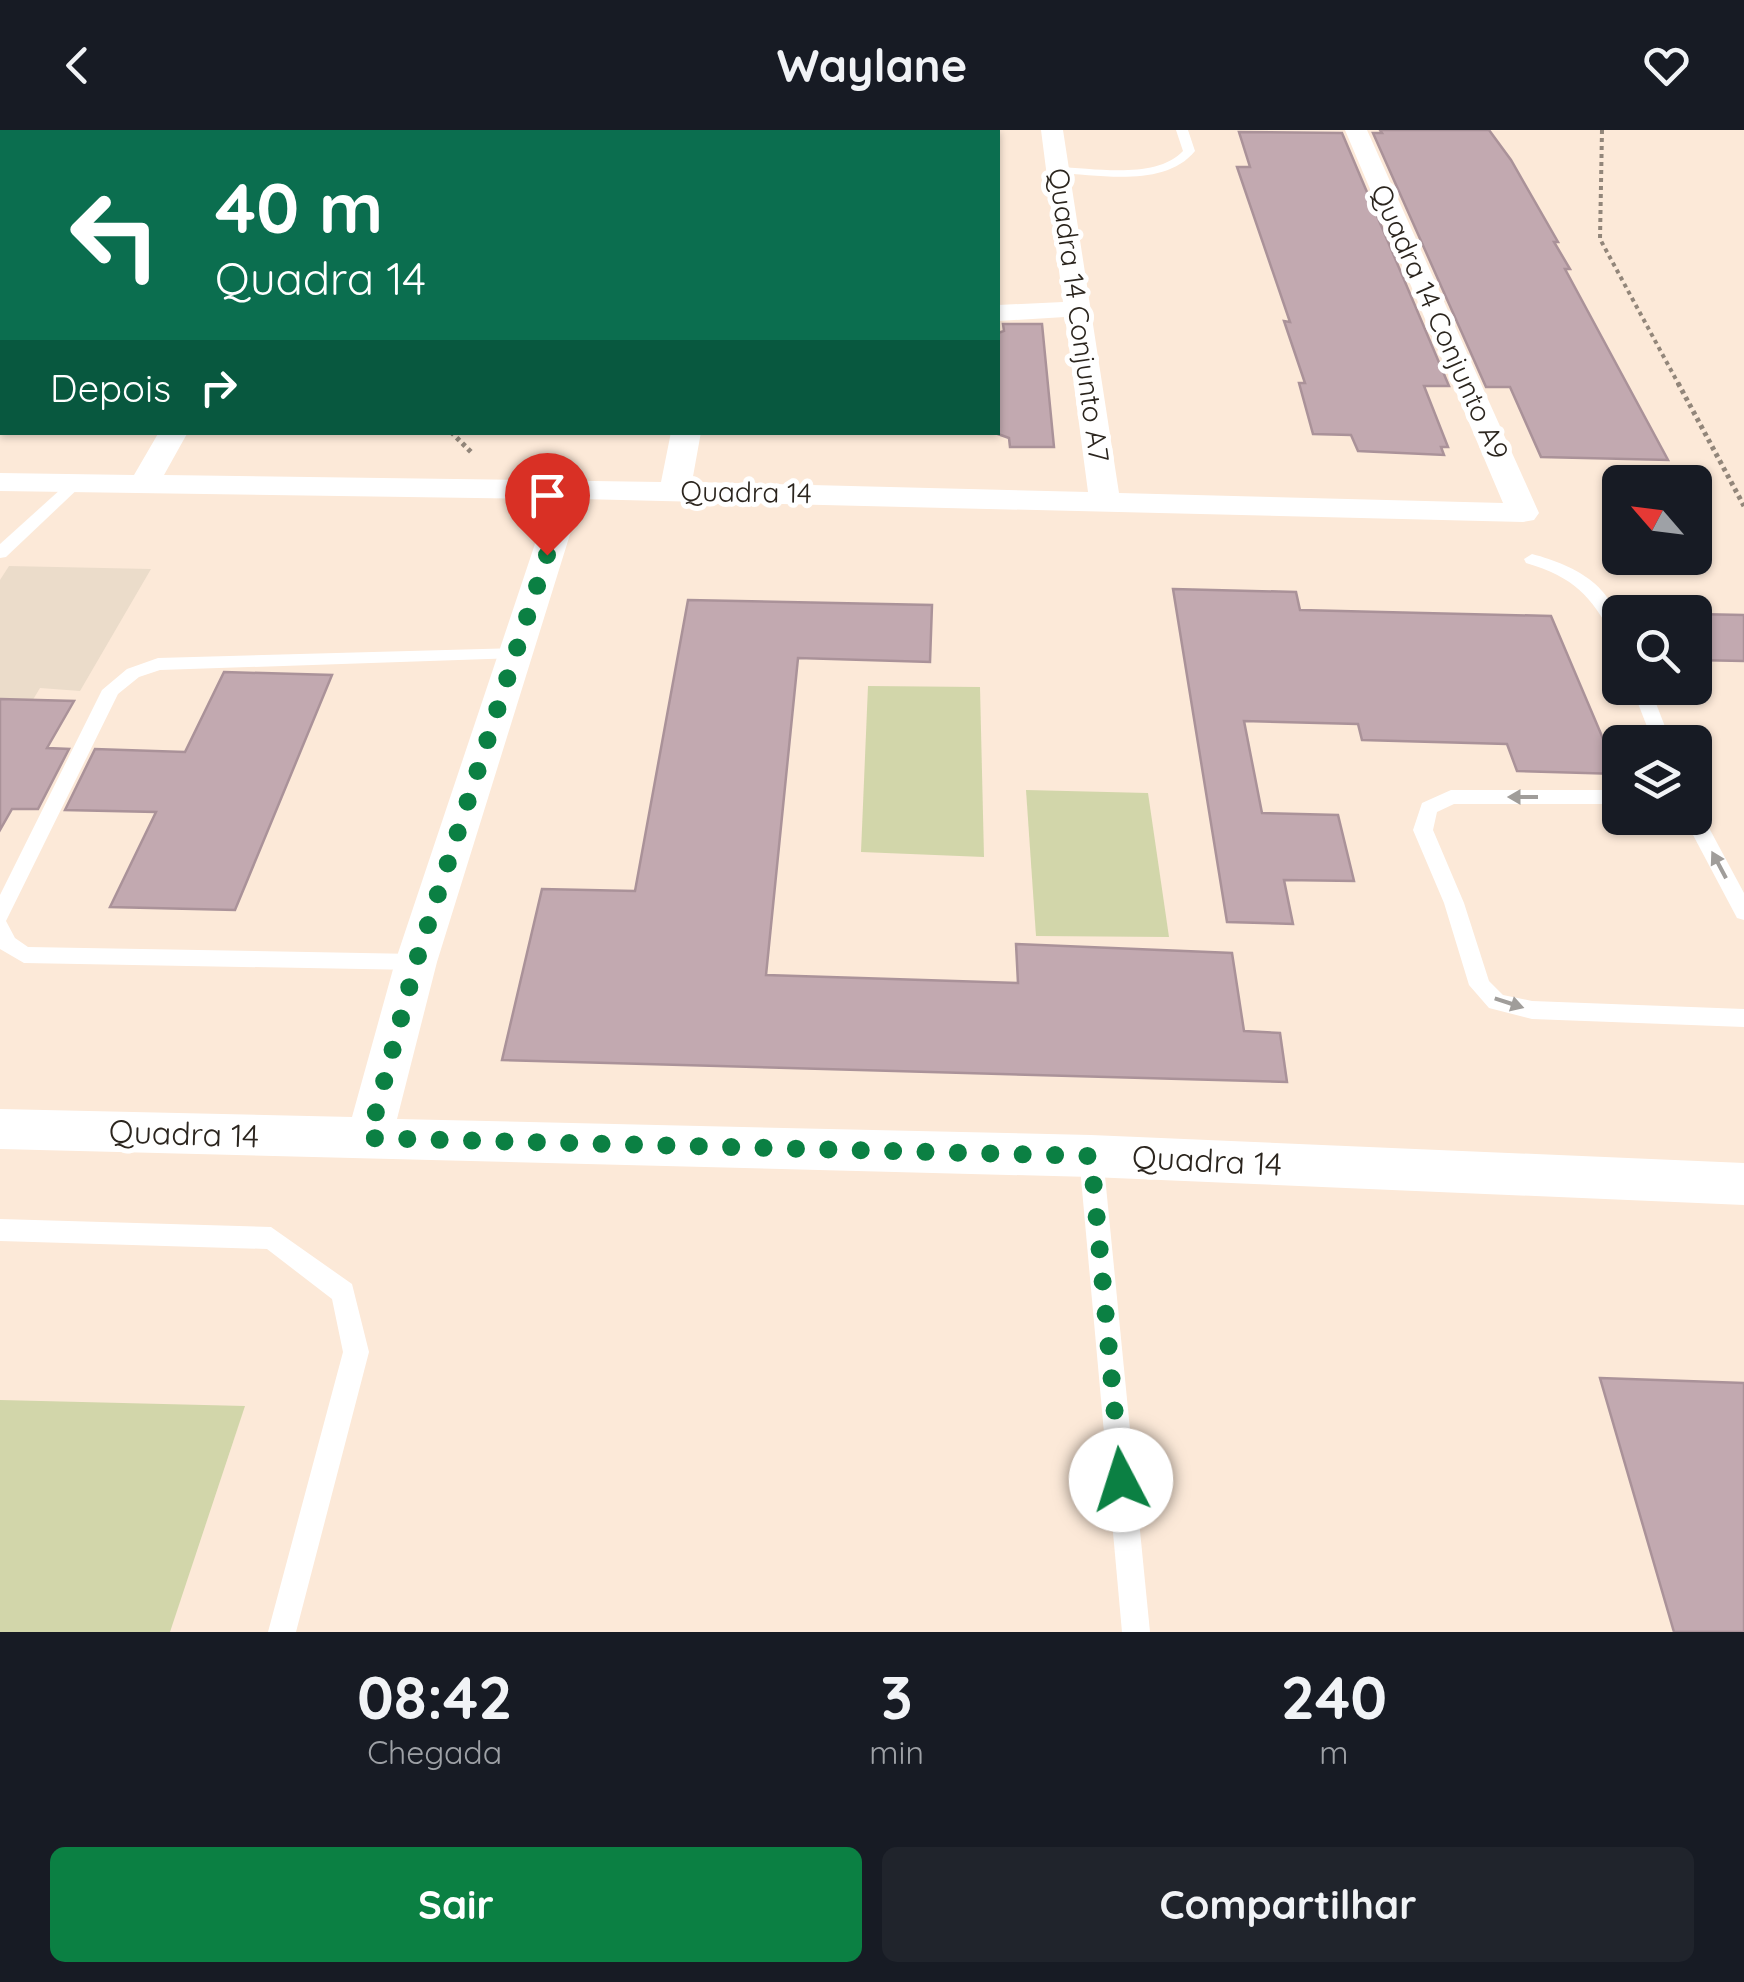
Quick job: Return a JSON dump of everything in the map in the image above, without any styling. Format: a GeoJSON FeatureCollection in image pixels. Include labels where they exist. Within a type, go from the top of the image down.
{"type":"FeatureCollection","features":[{"type":"Feature","properties":{"kind":"street","name":"Quadra 14 Conjunto A7"},"geometry":{"type":"LineString","coordinates":[[1052,130],[1075,309],[1106,500]]}},
{"type":"Feature","properties":{"kind":"street","name":"Quadra 14 Conjunto A9"},"geometry":{"type":"LineString","coordinates":[[1356,130],[1523,513]]}},
{"type":"Feature","properties":{"kind":"street"},"geometry":{"type":"LineString","coordinates":[[1000,313],[1075,309]]}},
{"type":"Feature","properties":{"kind":"street"},"geometry":{"type":"LineString","coordinates":[[144,483],[172,435]]}},
{"type":"Feature","properties":{"kind":"street"},"geometry":{"type":"LineString","coordinates":[[675,491],[685,435]]}},
{"type":"Feature","properties":{"kind":"street","name":"Quadra 14"},"geometry":{"type":"LineString","coordinates":[[0,482],[675,491],[1523,513]]}},
{"type":"Feature","properties":{"kind":"street"},"geometry":{"type":"LineString","coordinates":[[369,1138],[416,962],[568,490]]}},
{"type":"Feature","properties":{"kind":"street","name":"Quadra 14"},"geometry":{"type":"LineString","coordinates":[[0,1129],[1091,1156],[1744,1184]]}},
{"type":"Feature","properties":{"kind":"lane"},"geometry":{"type":"LineString","coordinates":[[1058,170],[1156,170],[1174,166],[1189,152],[1182,130]]}},
{"type":"Feature","properties":{"kind":"lane"},"geometry":{"type":"LineString","coordinates":[[0,553],[77,482]]}},
{"type":"Feature","properties":{"kind":"lane"},"geometry":{"type":"LineString","coordinates":[[1532,558],[1550,563],[1587,584],[1602,601]]}},
{"type":"Feature","properties":{"kind":"lane"},"geometry":{"type":"LineString","coordinates":[[0,915],[112,690],[133,673],[158,664],[261,658],[514,654]]}},
{"type":"Feature","properties":{"kind":"lane"},"geometry":{"type":"LineString","coordinates":[[1602,798],[1451,798],[1429,808],[1423,830],[1454,903],[1480,985],[1497,1002],[1532,1010],[1744,1018]]}},
{"type":"Feature","properties":{"kind":"lane"},"geometry":{"type":"LineString","coordinates":[[1703,835],[1744,912]]}},
{"type":"Feature","properties":{"kind":"lane"},"geometry":{"type":"LineString","coordinates":[[0,927],[6,942],[24,955],[416,962]]}},
{"type":"Feature","properties":{"kind":"lane"},"geometry":{"type":"LineString","coordinates":[[1091,1156],[1136,1632]]}},
{"type":"Feature","properties":{"kind":"lane"},"geometry":{"type":"LineString","coordinates":[[0,1230],[271,1238],[344,1292],[356,1352],[282,1632]]}},
{"type":"Feature","properties":{"kind":"path"},"geometry":{"type":"LineString","coordinates":[[1602,130],[1600,239],[1744,506]]}},
{"type":"Feature","properties":{"kind":"shaded area"},"geometry":{"type":"Polygon","coordinates":[[[9,566],[151,569],[80,691],[40,688],[28,708],[0,731],[0,580],[9,566]]]}},
{"type":"Feature","properties":{"kind":"green space"},"geometry":{"type":"Polygon","coordinates":[[[868,686],[980,687],[984,857],[861,852],[868,686]]]}},
{"type":"Feature","properties":{"kind":"green space"},"geometry":{"type":"Polygon","coordinates":[[[1026,790],[1148,793],[1169,937],[1036,936],[1026,790]]]}},
{"type":"Feature","properties":{"kind":"green space"},"geometry":{"type":"Polygon","coordinates":[[[0,1400],[245,1406],[170,1632],[0,1632],[0,1400]]]}},
{"type":"Feature","properties":{"kind":"building"},"geometry":{"type":"Polygon","coordinates":[[[1380,130],[1489,130],[1558,242],[1554,242],[1570,269],[1565,269],[1668,460],[1541,457],[1510,387],[1486,387],[1373,133],[1382,133],[1380,130]]]}},
{"type":"Feature","properties":{"kind":"building"},"geometry":{"type":"Polygon","coordinates":[[[1239,132],[1342,133],[1449,386],[1424,386],[1448,447],[1441,447],[1444,455],[1358,451],[1351,435],[1313,434],[1299,383],[1305,383],[1284,321],[1290,322],[1237,167],[1250,167],[1239,132]]]}},
{"type":"Feature","properties":{"kind":"building"},"geometry":{"type":"Polygon","coordinates":[[[1003,324],[1042,324],[1054,447],[1010,447],[1009,438],[1000,435],[1000,332],[1004,331],[1003,324]]]}},
{"type":"Feature","properties":{"kind":"building"},"geometry":{"type":"Polygon","coordinates":[[[1173,589],[1296,592],[1300,610],[1551,616],[1602,736],[1602,774],[1517,771],[1507,744],[1362,740],[1358,724],[1244,721],[1262,813],[1338,815],[1354,881],[1284,880],[1293,924],[1227,922],[1173,589]]]}},
{"type":"Feature","properties":{"kind":"building"},"geometry":{"type":"Polygon","coordinates":[[[688,600],[932,605],[930,662],[798,658],[766,975],[1018,983],[1016,944],[1232,953],[1244,1031],[1280,1033],[1287,1082],[502,1060],[542,889],[635,891],[688,600]]]}},
{"type":"Feature","properties":{"kind":"building"},"geometry":{"type":"Polygon","coordinates":[[[1712,614],[1744,615],[1744,661],[1712,660],[1712,614]]]}},
{"type":"Feature","properties":{"kind":"building"},"geometry":{"type":"Polygon","coordinates":[[[224,672],[332,675],[235,910],[110,907],[156,812],[65,810],[95,749],[185,752],[224,672]]]}},
{"type":"Feature","properties":{"kind":"building"},"geometry":{"type":"Polygon","coordinates":[[[0,699],[74,701],[47,748],[69,749],[38,809],[12,809],[0,830],[0,699]]]}},
{"type":"Feature","properties":{"kind":"building"},"geometry":{"type":"Polygon","coordinates":[[[1600,1378],[1744,1383],[1744,1632],[1674,1632],[1600,1378]]]}},
{"type":"Feature","properties":{"kind":"route"},"geometry":{"type":"LineString","coordinates":[[547,555],[416,962],[369,1138],[1091,1156],[1121,1480]]}}]}
